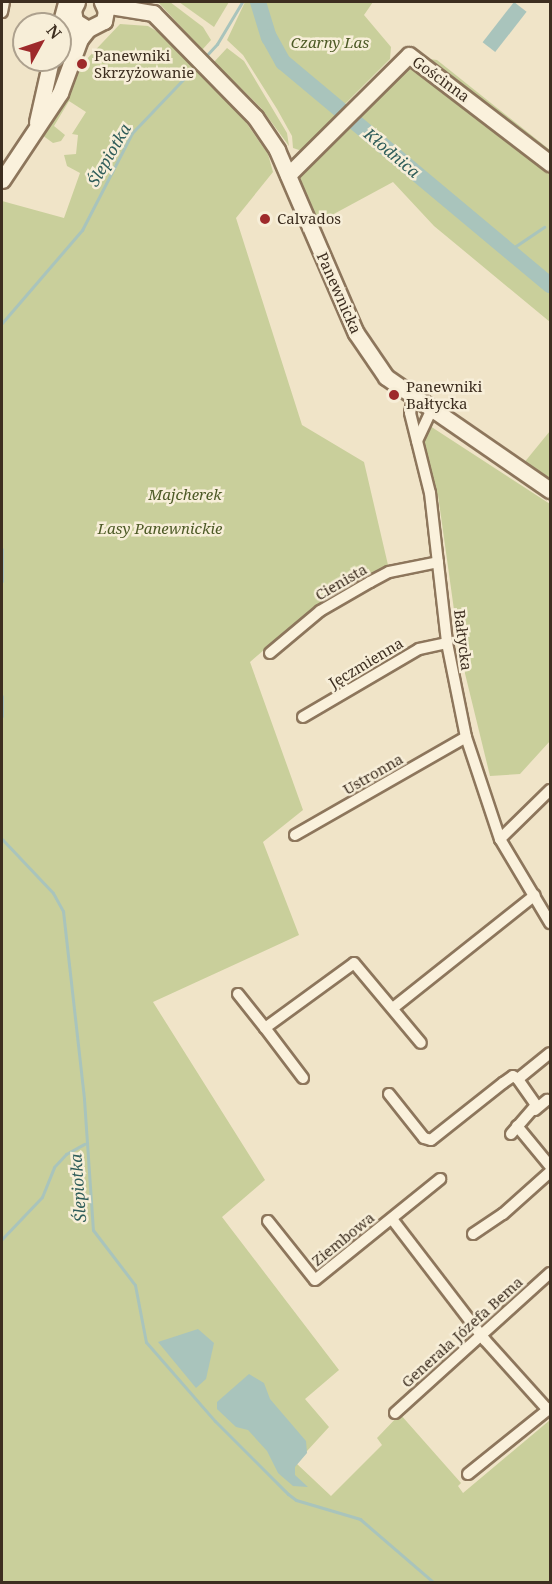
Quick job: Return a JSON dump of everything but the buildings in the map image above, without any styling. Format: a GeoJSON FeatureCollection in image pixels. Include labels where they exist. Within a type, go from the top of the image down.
{"type":"FeatureCollection","features":[{"type":"Feature","properties":{"kind":"street"},"geometry":{"type":"LineString","coordinates":[[2,12],[4,2]]}},
{"type":"Feature","properties":{"kind":"street"},"geometry":{"type":"LineString","coordinates":[[66,2],[74,25]]}},
{"type":"Feature","properties":{"kind":"street"},"geometry":{"type":"LineString","coordinates":[[2,180],[36,125],[48,100],[74,25],[73,10],[77,2]]}},
{"type":"Feature","properties":{"kind":"street"},"geometry":{"type":"LineString","coordinates":[[104,21],[103,3],[152,11]]}},
{"type":"Feature","properties":{"kind":"street"},"geometry":{"type":"LineString","coordinates":[[74,25],[152,11]]}},
{"type":"Feature","properties":{"kind":"street","name":"Panewnicka"},"geometry":{"type":"LineString","coordinates":[[152,11],[255,117],[288,175],[361,342],[386,377],[431,411],[550,490]]}},
{"type":"Feature","properties":{"kind":"street","name":"Gościnna"},"geometry":{"type":"LineString","coordinates":[[288,175],[409,55],[550,163]]}},
{"type":"Feature","properties":{"kind":"street"},"geometry":{"type":"LineString","coordinates":[[48,100],[50,72]]}},
{"type":"Feature","properties":{"kind":"street","name":"Bałtycka"},"geometry":{"type":"LineString","coordinates":[[413,398],[410,409],[430,493],[447,643],[466,737],[500,838],[550,923]]}},
{"type":"Feature","properties":{"kind":"street"},"geometry":{"type":"LineString","coordinates":[[417,441],[431,411]]}},
{"type":"Feature","properties":{"kind":"street","name":"Cienista"},"geometry":{"type":"LineString","coordinates":[[270,653],[320,611],[370,582],[389,572],[438,561]]}},
{"type":"Feature","properties":{"kind":"street","name":"Jęczmienna"},"geometry":{"type":"LineString","coordinates":[[303,717],[419,649],[447,643]]}},
{"type":"Feature","properties":{"kind":"street","name":"Ustronna"},"geometry":{"type":"LineString","coordinates":[[295,835],[466,737]]}},
{"type":"Feature","properties":{"kind":"street"},"geometry":{"type":"LineString","coordinates":[[500,838],[550,790]]}},
{"type":"Feature","properties":{"kind":"street"},"geometry":{"type":"LineString","coordinates":[[393,1008],[535,896]]}},
{"type":"Feature","properties":{"kind":"street"},"geometry":{"type":"LineString","coordinates":[[265,1028],[354,963],[421,1043]]}},
{"type":"Feature","properties":{"kind":"street"},"geometry":{"type":"LineString","coordinates":[[238,994],[303,1078]]}},
{"type":"Feature","properties":{"kind":"street"},"geometry":{"type":"LineString","coordinates":[[518,1078],[550,1053]]}},
{"type":"Feature","properties":{"kind":"street"},"geometry":{"type":"LineString","coordinates":[[389,1094],[424,1138],[431,1140],[513,1076],[518,1078],[536,1105],[535,1110]]}},
{"type":"Feature","properties":{"kind":"street"},"geometry":{"type":"LineString","coordinates":[[547,1100],[514,1130],[550,1166]]}},
{"type":"Feature","properties":{"kind":"street"},"geometry":{"type":"LineString","coordinates":[[473,1234],[503,1214],[550,1172]]}},
{"type":"Feature","properties":{"kind":"street","name":"Ziembowa"},"geometry":{"type":"LineString","coordinates":[[268,1221],[315,1280],[440,1179]]}},
{"type":"Feature","properties":{"kind":"street","name":"Ziembowa"},"geometry":{"type":"LineString","coordinates":[[392,1219],[482,1332],[549,1409]]}},
{"type":"Feature","properties":{"kind":"street","name":"Generała Józefa Bema"},"geometry":{"type":"LineString","coordinates":[[395,1413],[550,1273]]}},
{"type":"Feature","properties":{"kind":"street"},"geometry":{"type":"LineString","coordinates":[[468,1474],[549,1409]]}},
{"type":"Feature","properties":{"kind":"green space"},"geometry":{"type":"Polygon","coordinates":[[[158,2],[170,2],[203,27],[211,40],[202,50],[158,2]]]}},
{"type":"Feature","properties":{"kind":"green space"},"geometry":{"type":"Polygon","coordinates":[[[179,2],[229,2],[214,27],[179,2]]]}},
{"type":"Feature","properties":{"kind":"green space"},"geometry":{"type":"Polygon","coordinates":[[[245,2],[255,2],[267,39],[285,68],[340,114],[302,151],[293,148],[292,136],[277,109],[243,55],[227,40],[245,2]]]}},
{"type":"Feature","properties":{"kind":"green space","name":"Czarny Las"},"geometry":{"type":"Polygon","coordinates":[[[261,2],[373,2],[364,15],[391,47],[390,59],[342,107],[285,60],[272,35],[261,2]]]}},
{"type":"Feature","properties":{"kind":"green space","name":"Lasy Panewnickie"},"geometry":{"type":"Polygon","coordinates":[[[120,24],[148,26],[163,35],[245,121],[268,154],[273,172],[236,218],[302,425],[364,462],[388,565],[315,606],[250,662],[303,810],[263,842],[299,935],[153,1002],[265,1180],[222,1217],[339,1370],[305,1399],[329,1427],[296,1463],[331,1496],[382,1445],[377,1438],[400,1414],[461,1483],[458,1486],[463,1493],[550,1420],[550,1582],[2,1582],[2,201],[64,218],[80,173],[67,166],[64,155],[76,154],[78,135],[72,134],[86,112],[69,101],[54,126],[65,135],[61,141],[53,143],[42,135],[85,61],[120,24]]]}},
{"type":"Feature","properties":{"kind":"green space"},"geometry":{"type":"Polygon","coordinates":[[[227,48],[244,61],[287,133],[289,146],[261,108],[214,62],[227,48]]]}},
{"type":"Feature","properties":{"kind":"green space"},"geometry":{"type":"Polygon","coordinates":[[[429,59],[437,60],[550,150],[550,157],[429,59]]]}},
{"type":"Feature","properties":{"kind":"green space"},"geometry":{"type":"Polygon","coordinates":[[[408,67],[413,67],[550,174],[550,281],[492,236],[356,117],[408,67]]]}},
{"type":"Feature","properties":{"kind":"green space"},"geometry":{"type":"Polygon","coordinates":[[[352,125],[550,290],[550,322],[434,226],[393,182],[319,222],[311,208],[308,210],[296,179],[352,125]]]}},
{"type":"Feature","properties":{"kind":"green space"},"geometry":{"type":"Polygon","coordinates":[[[430,426],[550,504],[550,741],[520,774],[490,776],[460,653],[438,495],[433,494],[422,445],[430,426]]]}},
{"type":"Feature","properties":{"kind":"green space"},"geometry":{"type":"Polygon","coordinates":[[[550,431],[550,483],[523,464],[550,431]]]}},
{"type":"Feature","properties":{"kind":"water"},"geometry":{"type":"Polygon","coordinates":[[[514,2],[527,12],[495,52],[483,42],[514,2]]]}},
{"type":"Feature","properties":{"kind":"water"},"geometry":{"type":"Polygon","coordinates":[[[198,1329],[214,1343],[206,1379],[196,1388],[158,1342],[198,1329]]]}},
{"type":"Feature","properties":{"kind":"water"},"geometry":{"type":"Polygon","coordinates":[[[249,1374],[264,1383],[270,1399],[306,1441],[307,1453],[295,1467],[295,1475],[308,1487],[293,1486],[278,1473],[267,1451],[248,1430],[236,1427],[217,1409],[217,1402],[249,1374]]]}},
{"type":"Feature","properties":{"kind":"waterway","name":"Ślepiotka"},"geometry":{"type":"LineString","coordinates":[[205,57],[217,44],[242,2]]}},
{"type":"Feature","properties":{"kind":"waterway","name":"Kłodnica"},"geometry":{"type":"LineString","coordinates":[[258,2],[269,37],[283,62],[550,285]]}},
{"type":"Feature","properties":{"kind":"waterway","name":"Ślepiotka"},"geometry":{"type":"LineString","coordinates":[[2,323],[82,230],[132,133],[198,64]]}},
{"type":"Feature","properties":{"kind":"waterway"},"geometry":{"type":"LineString","coordinates":[[507,252],[544,227]]}},
{"type":"Feature","properties":{"kind":"waterway","name":"Ślepiotka"},"geometry":{"type":"LineString","coordinates":[[2,549],[2,581]]}},
{"type":"Feature","properties":{"kind":"waterway","name":"Ślepiotka"},"geometry":{"type":"LineString","coordinates":[[2,696],[2,716]]}},
{"type":"Feature","properties":{"kind":"waterway","name":"Ślepiotka"},"geometry":{"type":"LineString","coordinates":[[2,839],[53,893],[63,911],[84,1099],[93,1230],[135,1285],[146,1342],[215,1421],[288,1494],[296,1500],[360,1519],[433,1582]]}},
{"type":"Feature","properties":{"kind":"waterway"},"geometry":{"type":"LineString","coordinates":[[2,1239],[42,1197],[54,1167],[66,1154],[84,1144]]}},
{"type":"Feature","properties":{"kind":"place","name":"Panewniki Skrzyżowanie"},"geometry":{"type":"Point","coordinates":[82,64]}},
{"type":"Feature","properties":{"kind":"place","name":"Calvados"},"geometry":{"type":"Point","coordinates":[265,219]}},
{"type":"Feature","properties":{"kind":"place","name":"Panewniki Bałtycka"},"geometry":{"type":"Point","coordinates":[394,395]}},
{"type":"Feature","properties":{"kind":"park label","name":"Majcherek"},"geometry":{"type":"Point","coordinates":[185,495]}}]}
